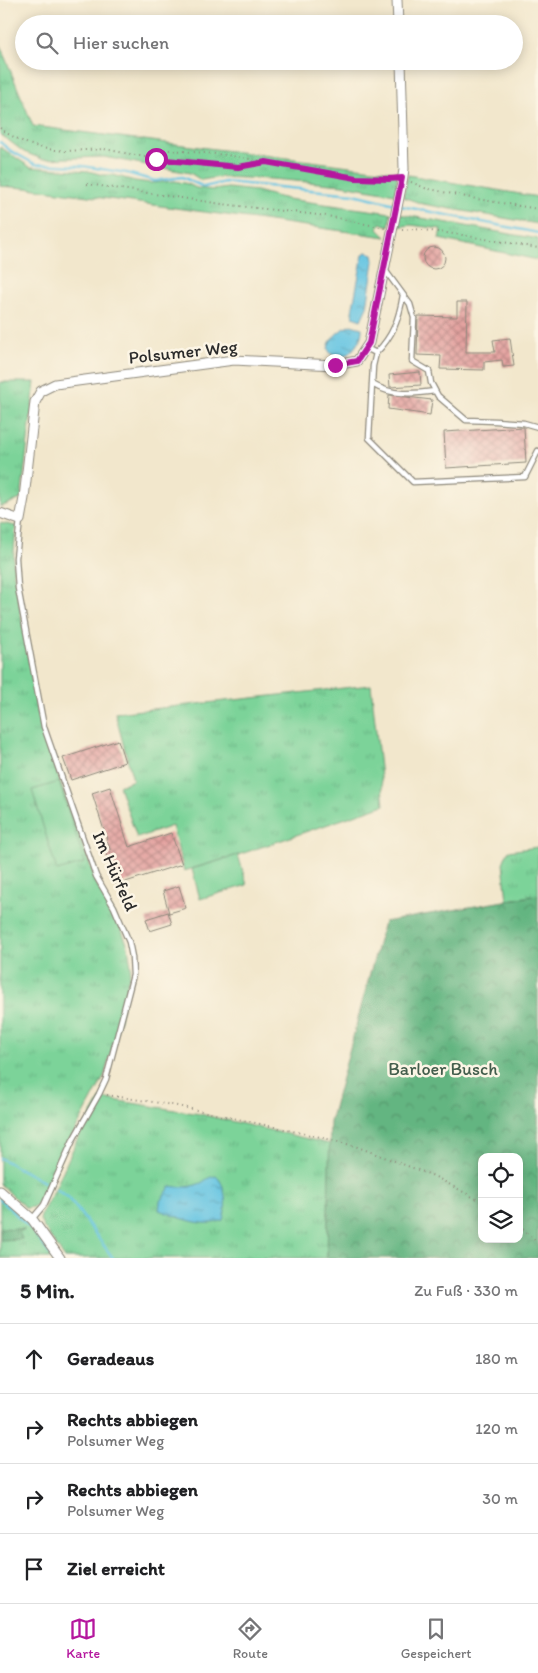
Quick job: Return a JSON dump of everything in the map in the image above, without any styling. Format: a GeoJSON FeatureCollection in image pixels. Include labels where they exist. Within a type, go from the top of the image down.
{"type":"FeatureCollection","features":[{"type":"Feature","properties":{"kind":"street"},"geometry":{"type":"LineString","coordinates":[[397,0],[398,15]]}},
{"type":"Feature","properties":{"kind":"street"},"geometry":{"type":"LineString","coordinates":[[366,348],[369,343],[404,169],[401,70]]}},
{"type":"Feature","properties":{"kind":"street","name":"Polsumer Weg"},"geometry":{"type":"LineString","coordinates":[[20,520],[35,402],[40,391],[55,384],[234,360],[335,365],[357,361],[366,348]]}},
{"type":"Feature","properties":{"kind":"street"},"geometry":{"type":"LineString","coordinates":[[0,513],[20,520]]}},
{"type":"Feature","properties":{"kind":"street"},"geometry":{"type":"LineString","coordinates":[[0,1191],[32,1219],[60,1258]]}},
{"type":"Feature","properties":{"kind":"lane"},"geometry":{"type":"LineString","coordinates":[[384,269],[410,304],[414,318],[412,361],[429,371],[431,383],[438,396],[466,420],[496,420],[524,423],[538,427]]}},
{"type":"Feature","properties":{"kind":"lane"},"geometry":{"type":"LineString","coordinates":[[403,295],[396,326],[386,343],[376,353],[369,438],[413,482],[525,477],[538,451]]}},
{"type":"Feature","properties":{"kind":"lane"},"geometry":{"type":"LineString","coordinates":[[366,348],[376,353]]}},
{"type":"Feature","properties":{"kind":"lane"},"geometry":{"type":"LineString","coordinates":[[372,384],[382,390],[394,393],[435,391]]}},
{"type":"Feature","properties":{"kind":"lane","name":"Im Hürfeld"},"geometry":{"type":"LineString","coordinates":[[20,520],[16,558],[18,580],[44,727],[96,876],[114,907],[129,942],[133,975],[106,1080],[73,1140],[44,1205],[32,1219]]}},
{"type":"Feature","properties":{"kind":"path"},"geometry":{"type":"LineString","coordinates":[[0,128],[28,144],[47,149],[65,151],[104,149],[156,159],[238,167],[266,162]]}},
{"type":"Feature","properties":{"kind":"path"},"geometry":{"type":"LineString","coordinates":[[158,149],[227,155],[356,178],[402,181],[425,188],[538,209]]}},
{"type":"Feature","properties":{"kind":"path"},"geometry":{"type":"LineString","coordinates":[[87,184],[222,204],[327,216],[393,229],[414,229],[462,235],[538,248]]}},
{"type":"Feature","properties":{"kind":"path"},"geometry":{"type":"LineString","coordinates":[[99,1094],[173,1105],[346,1144],[434,1176],[478,1200]]}},
{"type":"Feature","properties":{"kind":"path"},"geometry":{"type":"LineString","coordinates":[[523,1230],[538,1243]]}},
{"type":"Feature","properties":{"kind":"green space"},"geometry":{"type":"Polygon","coordinates":[[[0,45],[33,126],[397,172],[395,194],[343,185],[271,179],[221,177],[201,180],[190,173],[104,157],[42,159],[24,152],[0,134],[0,45]]]}},
{"type":"Feature","properties":{"kind":"green space"},"geometry":{"type":"Polygon","coordinates":[[[0,147],[30,167],[88,171],[151,183],[175,181],[196,188],[213,190],[228,188],[256,191],[287,199],[391,213],[389,226],[380,223],[378,229],[386,237],[37,189],[0,186],[0,147]]]}},
{"type":"Feature","properties":{"kind":"green space"},"geometry":{"type":"Polygon","coordinates":[[[408,175],[538,197],[538,224],[423,204],[403,197],[408,175]]]}},
{"type":"Feature","properties":{"kind":"green space"},"geometry":{"type":"Polygon","coordinates":[[[399,214],[538,239],[538,260],[439,239],[441,229],[411,225],[396,227],[399,214]]]}},
{"type":"Feature","properties":{"kind":"green space"},"geometry":{"type":"Polygon","coordinates":[[[0,382],[35,382],[21,499],[0,507],[0,382]]]}},
{"type":"Feature","properties":{"kind":"green space"},"geometry":{"type":"Polygon","coordinates":[[[0,523],[16,526],[14,575],[37,710],[44,737],[99,890],[119,923],[128,946],[131,967],[120,1019],[104,1077],[48,1181],[39,1203],[34,1207],[26,1208],[0,1184],[0,523]]]}},
{"type":"Feature","properties":{"kind":"green space"},"geometry":{"type":"Polygon","coordinates":[[[371,685],[384,805],[238,855],[184,871],[172,826],[137,838],[119,786],[133,780],[115,713],[371,685]]]}},
{"type":"Feature","properties":{"kind":"green space"},"geometry":{"type":"Polygon","coordinates":[[[59,782],[85,863],[57,871],[32,790],[59,782]]]}},
{"type":"Feature","properties":{"kind":"green space"},"geometry":{"type":"Polygon","coordinates":[[[538,847],[538,895],[507,900],[503,863],[508,851],[538,847]]]}},
{"type":"Feature","properties":{"kind":"green space"},"geometry":{"type":"Polygon","coordinates":[[[238,855],[247,885],[200,899],[192,869],[238,855]]]}},
{"type":"Feature","properties":{"kind":"green space","name":"Barloer Busch"},"geometry":{"type":"Polygon","coordinates":[[[538,895],[538,1258],[327,1258],[330,1122],[384,922],[538,895]]]}},
{"type":"Feature","properties":{"kind":"green space"},"geometry":{"type":"Polygon","coordinates":[[[101,1098],[200,1114],[330,1144],[327,1258],[65,1258],[40,1220],[42,1212],[54,1191],[77,1140],[101,1098]]]}},
{"type":"Feature","properties":{"kind":"green space"},"geometry":{"type":"Polygon","coordinates":[[[0,1196],[30,1225],[57,1258],[0,1258],[0,1196]]]}},
{"type":"Feature","properties":{"kind":"green space"},"geometry":{"type":"Polygon","coordinates":[[[0,1228],[25,1229],[19,1232],[22,1239],[0,1240],[0,1228]]]}},
{"type":"Feature","properties":{"kind":"water"},"geometry":{"type":"Polygon","coordinates":[[[367,252],[373,254],[374,261],[367,307],[361,320],[353,317],[352,312],[363,254],[367,252]]]}},
{"type":"Feature","properties":{"kind":"water"},"geometry":{"type":"Polygon","coordinates":[[[351,325],[362,328],[359,342],[349,353],[343,356],[332,355],[328,349],[331,341],[340,331],[351,325]]]}},
{"type":"Feature","properties":{"kind":"water"},"geometry":{"type":"Polygon","coordinates":[[[216,1176],[220,1180],[225,1196],[223,1220],[199,1223],[159,1210],[160,1201],[171,1186],[183,1187],[194,1185],[216,1176]]]}},
{"type":"Feature","properties":{"kind":"building"},"geometry":{"type":"Polygon","coordinates":[[[434,247],[444,254],[445,258],[438,268],[434,269],[424,262],[423,258],[430,248],[434,247]]]}},
{"type":"Feature","properties":{"kind":"building"},"geometry":{"type":"Polygon","coordinates":[[[457,302],[467,302],[466,352],[495,352],[493,340],[510,338],[514,366],[503,367],[502,360],[484,362],[484,370],[440,369],[441,356],[417,355],[418,316],[457,317],[457,302]]]}},
{"type":"Feature","properties":{"kind":"building"},"geometry":{"type":"Polygon","coordinates":[[[420,372],[421,385],[390,387],[389,375],[420,372]]]}},
{"type":"Feature","properties":{"kind":"building"},"geometry":{"type":"Polygon","coordinates":[[[389,395],[432,400],[430,415],[388,409],[389,395]]]}},
{"type":"Feature","properties":{"kind":"building"},"geometry":{"type":"Polygon","coordinates":[[[524,427],[526,463],[446,468],[444,432],[524,427]]]}},
{"type":"Feature","properties":{"kind":"building"},"geometry":{"type":"Polygon","coordinates":[[[118,740],[125,762],[71,780],[63,758],[118,740]]]}},
{"type":"Feature","properties":{"kind":"building"},"geometry":{"type":"Polygon","coordinates":[[[110,787],[129,847],[171,833],[182,864],[116,885],[106,854],[111,852],[92,793],[110,787]]]}},
{"type":"Feature","properties":{"kind":"building"},"geometry":{"type":"Polygon","coordinates":[[[179,886],[186,908],[169,913],[163,891],[179,886]]]}},
{"type":"Feature","properties":{"kind":"building"},"geometry":{"type":"Polygon","coordinates":[[[168,912],[172,924],[150,931],[146,919],[168,912]]]}},
{"type":"Feature","properties":{"kind":"waterway"},"geometry":{"type":"LineString","coordinates":[[0,142],[11,151],[35,164],[83,166],[127,173],[155,181],[182,177],[204,187],[225,182],[354,194],[395,204]]}},
{"type":"Feature","properties":{"kind":"waterway"},"geometry":{"type":"LineString","coordinates":[[401,206],[538,233]]}},
{"type":"Feature","properties":{"kind":"waterway"},"geometry":{"type":"LineString","coordinates":[[0,1158],[44,1182]]}},
{"type":"Feature","properties":{"kind":"waterway"},"geometry":{"type":"LineString","coordinates":[[56,1189],[69,1198],[113,1258]]}},
{"type":"Feature","properties":{"kind":"waterway"},"geometry":{"type":"LineString","coordinates":[[0,1199],[31,1229],[53,1258]]}},
{"type":"Feature","properties":{"kind":"route"},"geometry":{"type":"LineString","coordinates":[[156,159],[238,167],[266,162],[356,178],[402,178],[369,343],[357,361],[335,365]]}}]}
